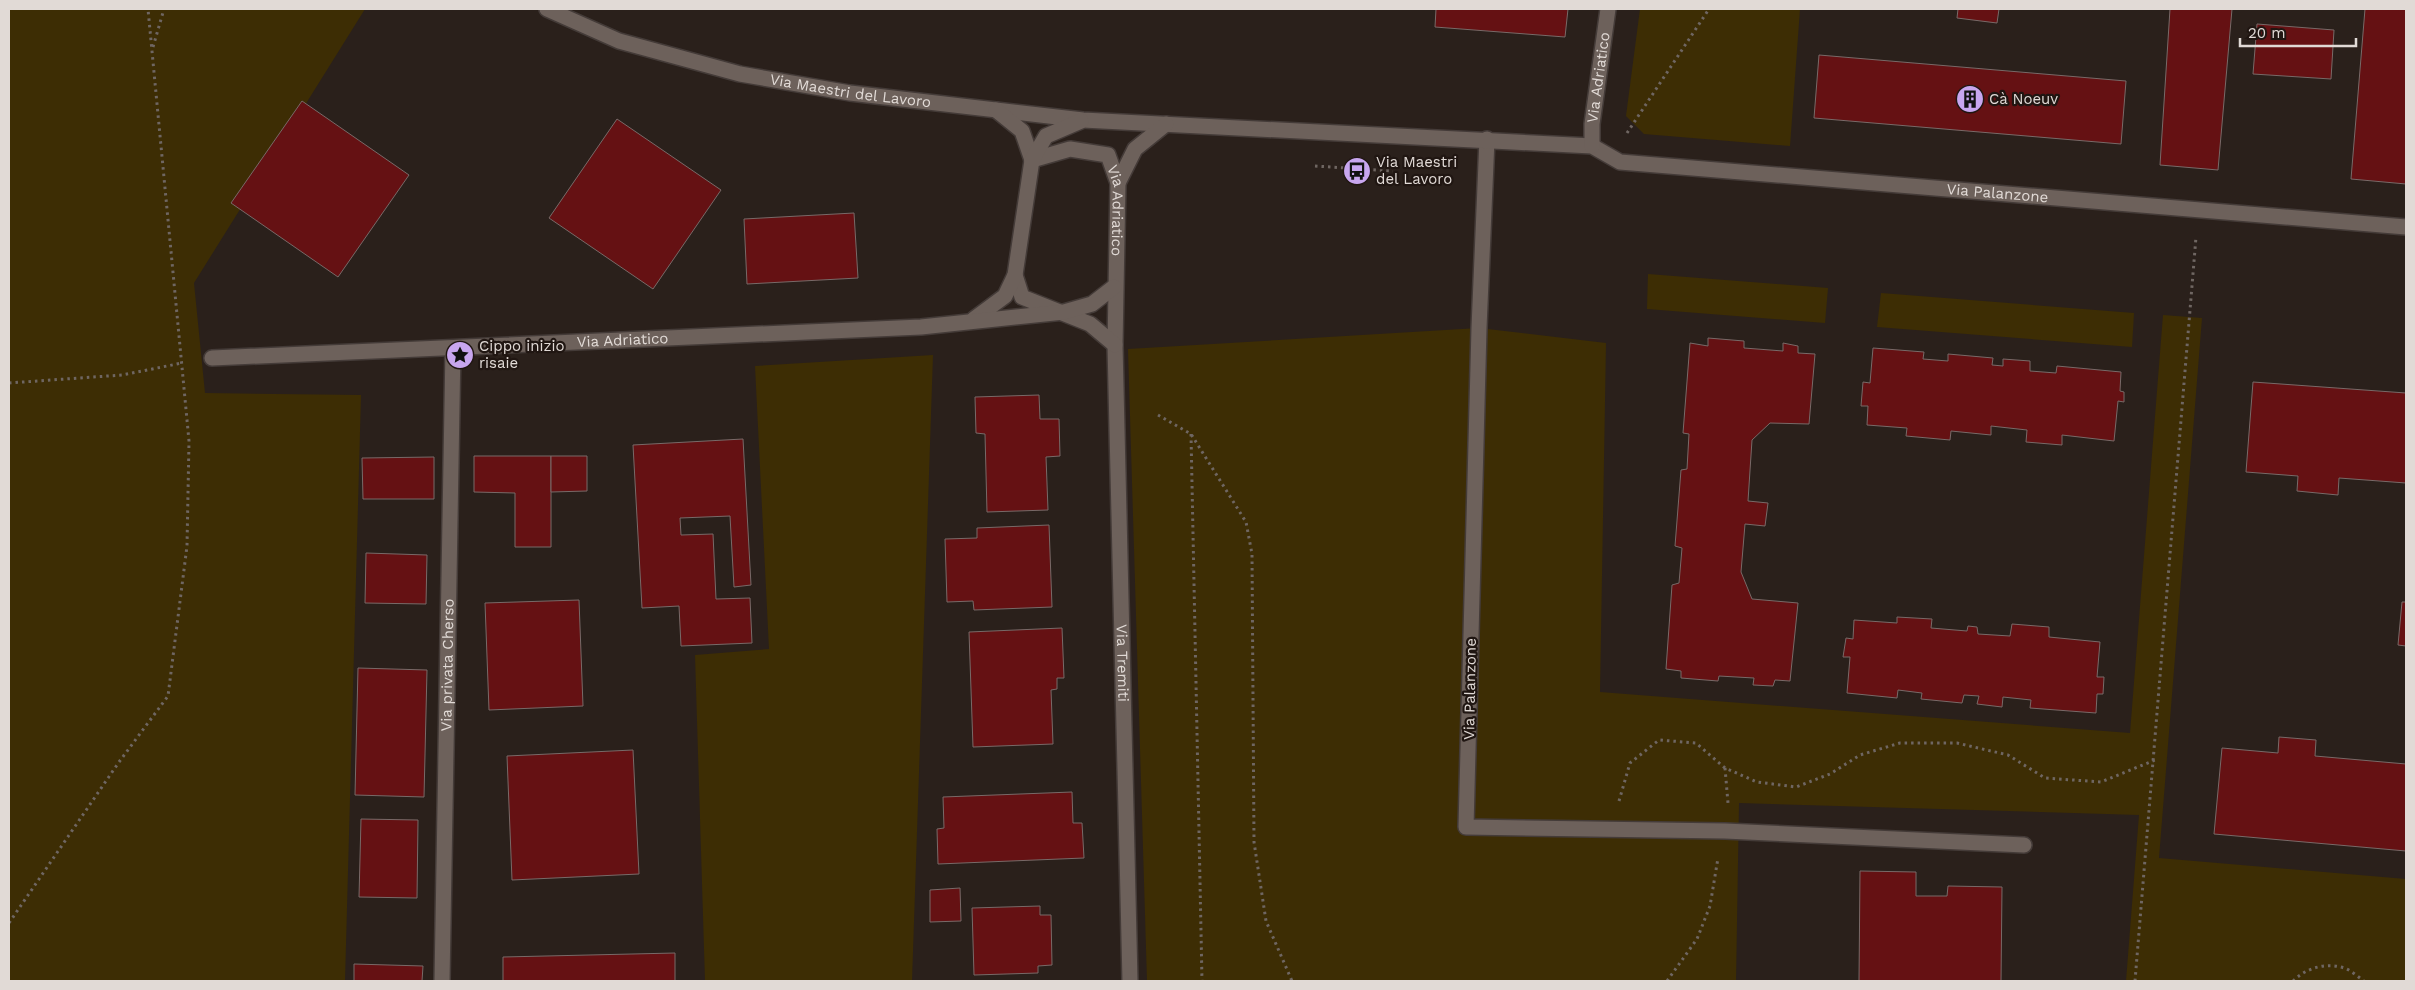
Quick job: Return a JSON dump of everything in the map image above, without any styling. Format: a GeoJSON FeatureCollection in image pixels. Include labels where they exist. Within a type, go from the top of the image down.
{"type":"FeatureCollection","features":[{"type":"Feature","properties":{"kind":"street","name":"Via Maestri del Lavoro"},"geometry":{"type":"LineString","coordinates":[[547,9],[619,41],[740,74],[850,93],[1084,120],[1487,139],[1592,146]]}},
{"type":"Feature","properties":{"kind":"street","name":"Via Adriatico"},"geometry":{"type":"LineString","coordinates":[[1592,146],[1592,124],[1608,9]]}},
{"type":"Feature","properties":{"kind":"street","name":"Via Adriatico"},"geometry":{"type":"LineString","coordinates":[[996,110],[1022,131],[1032,160]]}},
{"type":"Feature","properties":{"kind":"street","name":"Via Adriatico"},"geometry":{"type":"LineString","coordinates":[[973,320],[1005,296],[1015,275],[1032,160],[1046,136],[1084,120]]}},
{"type":"Feature","properties":{"kind":"street"},"geometry":{"type":"LineString","coordinates":[[1118,183],[1135,149],[1166,124]]}},
{"type":"Feature","properties":{"kind":"street","name":"Via Palanzone"},"geometry":{"type":"LineString","coordinates":[[1487,139],[1483,280],[1479,328],[1466,826],[1732,831],[2024,845]]}},
{"type":"Feature","properties":{"kind":"street","name":"Via Palanzone"},"geometry":{"type":"LineString","coordinates":[[1592,146],[1620,162],[2406,227]]}},
{"type":"Feature","properties":{"kind":"street","name":"Via Adriatico"},"geometry":{"type":"LineString","coordinates":[[212,358],[921,327],[973,320],[1064,312],[1092,304],[1114,287],[1118,183],[1108,155],[1070,149],[1032,160]]}},
{"type":"Feature","properties":{"kind":"street","name":"Via Adriatico"},"geometry":{"type":"LineString","coordinates":[[1015,275],[1022,297],[1064,312]]}},
{"type":"Feature","properties":{"kind":"street","name":"Via Tremiti"},"geometry":{"type":"LineString","coordinates":[[1114,287],[1130,981]]}},
{"type":"Feature","properties":{"kind":"street"},"geometry":{"type":"LineString","coordinates":[[1064,312],[1072,318],[1090,324],[1115,345]]}},
{"type":"Feature","properties":{"kind":"street","name":"Via privata Cherso"},"geometry":{"type":"LineString","coordinates":[[442,981],[453,348]]}},
{"type":"Feature","properties":{"kind":"path"},"geometry":{"type":"LineString","coordinates":[[9,923],[119,762],[168,696],[187,546],[190,441],[148,9]]}},
{"type":"Feature","properties":{"kind":"path"},"geometry":{"type":"LineString","coordinates":[[152,49],[164,9]]}},
{"type":"Feature","properties":{"kind":"path"},"geometry":{"type":"LineString","coordinates":[[1626,133],[1709,9]]}},
{"type":"Feature","properties":{"kind":"path"},"geometry":{"type":"LineString","coordinates":[[1315,166],[1393,171]]}},
{"type":"Feature","properties":{"kind":"path"},"geometry":{"type":"LineString","coordinates":[[2135,981],[2155,760],[2196,235]]}},
{"type":"Feature","properties":{"kind":"path"},"geometry":{"type":"LineString","coordinates":[[9,383],[122,374],[212,358]]}},
{"type":"Feature","properties":{"kind":"path"},"geometry":{"type":"LineString","coordinates":[[1158,415],[1191,434],[1246,522],[1252,554],[1254,842],[1266,921],[1292,981]]}},
{"type":"Feature","properties":{"kind":"path"},"geometry":{"type":"LineString","coordinates":[[1191,434],[1202,981]]}},
{"type":"Feature","properties":{"kind":"path"},"geometry":{"type":"LineString","coordinates":[[1616,829],[1619,796],[1630,763],[1659,740],[1696,743],[1725,768],[1757,782],[1796,787],[1830,774],[1860,755],[1900,742],[1957,743],[2008,756],[2045,778],[2101,782],[2155,760]]}},
{"type":"Feature","properties":{"kind":"path"},"geometry":{"type":"LineString","coordinates":[[1666,981],[1696,939],[1710,906],[1732,831],[1725,768]]}},
{"type":"Feature","properties":{"kind":"path"},"geometry":{"type":"LineString","coordinates":[[2293,981],[2302,972],[2324,966],[2345,968],[2364,981]]}},
{"type":"Feature","properties":{"kind":"shaded area"},"geometry":{"type":"Polygon","coordinates":[[[9,9],[365,9],[194,283],[205,393],[361,395],[345,981],[9,981],[9,9]]]}},
{"type":"Feature","properties":{"kind":"shaded area"},"geometry":{"type":"Polygon","coordinates":[[[1640,9],[1800,9],[1790,146],[1644,134],[1626,116],[1640,9]]]}},
{"type":"Feature","properties":{"kind":"shaded area"},"geometry":{"type":"Polygon","coordinates":[[[1648,274],[1828,288],[1825,323],[1647,309],[1648,274]]]}},
{"type":"Feature","properties":{"kind":"shaded area"},"geometry":{"type":"Polygon","coordinates":[[[1881,293],[2134,313],[2132,347],[1877,327],[1881,293]]]}},
{"type":"Feature","properties":{"kind":"shaded area"},"geometry":{"type":"Polygon","coordinates":[[[2163,315],[2202,318],[2159,858],[2406,879],[2406,981],[2126,981],[2139,815],[1739,803],[1736,981],[1147,981],[1128,349],[1479,328],[1606,343],[1600,692],[2130,733],[2163,315]]]}},
{"type":"Feature","properties":{"kind":"shaded area"},"geometry":{"type":"Polygon","coordinates":[[[933,355],[912,981],[705,981],[695,655],[769,649],[755,366],[933,355]]]}},
{"type":"Feature","properties":{"kind":"building"},"geometry":{"type":"Polygon","coordinates":[[[1436,9],[1568,9],[1565,37],[1435,27],[1436,9]]]}},
{"type":"Feature","properties":{"kind":"building"},"geometry":{"type":"Polygon","coordinates":[[[1958,9],[1999,9],[1997,23],[1957,18],[1958,9]]]}},
{"type":"Feature","properties":{"kind":"building"},"geometry":{"type":"Polygon","coordinates":[[[2170,9],[2232,9],[2218,170],[2160,165],[2170,9]]]}},
{"type":"Feature","properties":{"kind":"building"},"geometry":{"type":"Polygon","coordinates":[[[2365,9],[2406,9],[2406,184],[2351,179],[2365,9]]]}},
{"type":"Feature","properties":{"kind":"building"},"geometry":{"type":"Polygon","coordinates":[[[2257,24],[2334,30],[2331,79],[2253,74],[2257,24]]]}},
{"type":"Feature","properties":{"kind":"building","name":"Cà Noeuv"},"geometry":{"type":"Polygon","coordinates":[[[1819,55],[2126,81],[2121,144],[1814,118],[1819,55]]]}},
{"type":"Feature","properties":{"kind":"building"},"geometry":{"type":"Polygon","coordinates":[[[302,101],[409,175],[338,277],[231,203],[302,101]]]}},
{"type":"Feature","properties":{"kind":"building"},"geometry":{"type":"Polygon","coordinates":[[[617,119],[721,190],[653,289],[549,218],[617,119]]]}},
{"type":"Feature","properties":{"kind":"building"},"geometry":{"type":"Polygon","coordinates":[[[854,213],[858,278],[747,284],[744,219],[854,213]]]}},
{"type":"Feature","properties":{"kind":"building"},"geometry":{"type":"Polygon","coordinates":[[[1708,338],[1744,341],[1744,348],[1783,351],[1783,343],[1798,346],[1798,353],[1815,354],[1809,424],[1770,423],[1752,440],[1748,501],[1768,503],[1765,526],[1745,524],[1741,572],[1752,599],[1798,603],[1790,681],[1775,680],[1773,686],[1753,685],[1754,678],[1719,676],[1718,681],[1681,678],[1681,671],[1666,669],[1672,585],[1679,583],[1682,548],[1675,546],[1681,470],[1687,469],[1689,434],[1683,433],[1690,343],[1708,346],[1708,338]]]}},
{"type":"Feature","properties":{"kind":"building"},"geometry":{"type":"Polygon","coordinates":[[[1873,348],[1924,352],[1923,359],[1948,361],[1948,354],[1993,358],[1992,365],[2003,366],[2003,359],[2030,361],[2030,371],[2056,373],[2057,366],[2121,372],[2120,391],[2124,392],[2124,402],[2118,401],[2114,441],[2062,435],[2062,445],[2026,442],[2027,430],[1991,426],[1991,435],[1951,431],[1950,440],[1906,436],[1907,428],[1867,425],[1868,406],[1861,406],[1863,382],[1870,383],[1873,348]]]}},
{"type":"Feature","properties":{"kind":"building"},"geometry":{"type":"Polygon","coordinates":[[[2253,382],[2406,393],[2406,483],[2339,478],[2338,495],[2297,491],[2298,476],[2246,472],[2253,382]]]}},
{"type":"Feature","properties":{"kind":"building"},"geometry":{"type":"Polygon","coordinates":[[[1039,395],[1040,419],[1059,419],[1060,456],[1046,457],[1048,510],[987,512],[985,434],[976,433],[975,397],[1039,395]]]}},
{"type":"Feature","properties":{"kind":"building"},"geometry":{"type":"Polygon","coordinates":[[[743,439],[751,585],[734,587],[730,516],[680,518],[681,535],[713,534],[716,599],[750,598],[752,643],[681,646],[679,606],[642,608],[633,445],[743,439]]]}},
{"type":"Feature","properties":{"kind":"building"},"geometry":{"type":"Polygon","coordinates":[[[474,456],[551,456],[551,547],[515,547],[515,493],[474,492],[474,456]]]}},
{"type":"Feature","properties":{"kind":"building"},"geometry":{"type":"Polygon","coordinates":[[[551,456],[587,456],[587,491],[551,492],[551,456]]]}},
{"type":"Feature","properties":{"kind":"building"},"geometry":{"type":"Polygon","coordinates":[[[434,457],[434,499],[363,499],[362,458],[434,457]]]}},
{"type":"Feature","properties":{"kind":"building"},"geometry":{"type":"Polygon","coordinates":[[[1049,525],[1052,607],[974,610],[973,601],[947,602],[945,539],[977,538],[977,528],[1049,525]]]}},
{"type":"Feature","properties":{"kind":"building"},"geometry":{"type":"Polygon","coordinates":[[[366,553],[427,555],[426,604],[365,603],[366,553]]]}},
{"type":"Feature","properties":{"kind":"building"},"geometry":{"type":"Polygon","coordinates":[[[579,600],[583,706],[489,710],[485,603],[579,600]]]}},
{"type":"Feature","properties":{"kind":"building"},"geometry":{"type":"Polygon","coordinates":[[[2402,602],[2406,602],[2406,646],[2398,645],[2402,602]]]}},
{"type":"Feature","properties":{"kind":"building"},"geometry":{"type":"Polygon","coordinates":[[[1897,617],[1932,619],[1931,628],[1967,631],[1968,626],[1977,627],[1978,634],[2010,636],[2012,624],[2049,627],[2049,637],[2100,642],[2097,677],[2104,677],[2103,694],[2097,694],[2096,713],[2030,708],[2031,700],[2003,697],[2002,707],[1977,704],[1979,696],[1964,695],[1962,703],[1921,699],[1922,693],[1898,690],[1897,698],[1847,693],[1850,657],[1843,657],[1846,638],[1853,639],[1854,620],[1897,623],[1897,617]]]}},
{"type":"Feature","properties":{"kind":"building"},"geometry":{"type":"Polygon","coordinates":[[[1062,628],[1064,678],[1057,678],[1057,689],[1051,690],[1053,744],[973,747],[969,632],[1062,628]]]}},
{"type":"Feature","properties":{"kind":"building"},"geometry":{"type":"Polygon","coordinates":[[[358,668],[427,670],[424,797],[355,795],[358,668]]]}},
{"type":"Feature","properties":{"kind":"building"},"geometry":{"type":"Polygon","coordinates":[[[2279,737],[2316,740],[2315,756],[2406,764],[2406,851],[2214,834],[2222,748],[2278,753],[2279,737]]]}},
{"type":"Feature","properties":{"kind":"building"},"geometry":{"type":"Polygon","coordinates":[[[633,750],[639,874],[512,880],[507,756],[633,750]]]}},
{"type":"Feature","properties":{"kind":"building"},"geometry":{"type":"Polygon","coordinates":[[[1072,792],[1073,823],[1082,823],[1084,858],[938,864],[937,829],[944,828],[943,797],[1072,792]]]}},
{"type":"Feature","properties":{"kind":"building"},"geometry":{"type":"Polygon","coordinates":[[[361,819],[418,820],[417,898],[359,897],[361,819]]]}},
{"type":"Feature","properties":{"kind":"building"},"geometry":{"type":"Polygon","coordinates":[[[1860,871],[1916,872],[1916,896],[1947,896],[1948,886],[2002,887],[2001,981],[1859,981],[1860,871]]]}},
{"type":"Feature","properties":{"kind":"building"},"geometry":{"type":"Polygon","coordinates":[[[960,888],[961,921],[930,922],[930,890],[960,888]]]}},
{"type":"Feature","properties":{"kind":"building"},"geometry":{"type":"Polygon","coordinates":[[[1040,906],[1040,915],[1051,915],[1052,965],[1038,966],[1038,973],[974,975],[972,908],[1040,906]]]}},
{"type":"Feature","properties":{"kind":"building"},"geometry":{"type":"Polygon","coordinates":[[[675,953],[675,981],[503,981],[503,957],[675,953]]]}},
{"type":"Feature","properties":{"kind":"building"},"geometry":{"type":"Polygon","coordinates":[[[354,964],[423,966],[422,981],[354,981],[354,964]]]}},
{"type":"Feature","properties":{"kind":"place","name":"Cà Noeuv"},"geometry":{"type":"Point","coordinates":[1970,99]}},
{"type":"Feature","properties":{"kind":"place","name":"Via Maestri del Lavoro"},"geometry":{"type":"Point","coordinates":[1357,171]}},
{"type":"Feature","properties":{"kind":"place","name":"Cippo inizio risaie"},"geometry":{"type":"Point","coordinates":[460,355]}}]}
